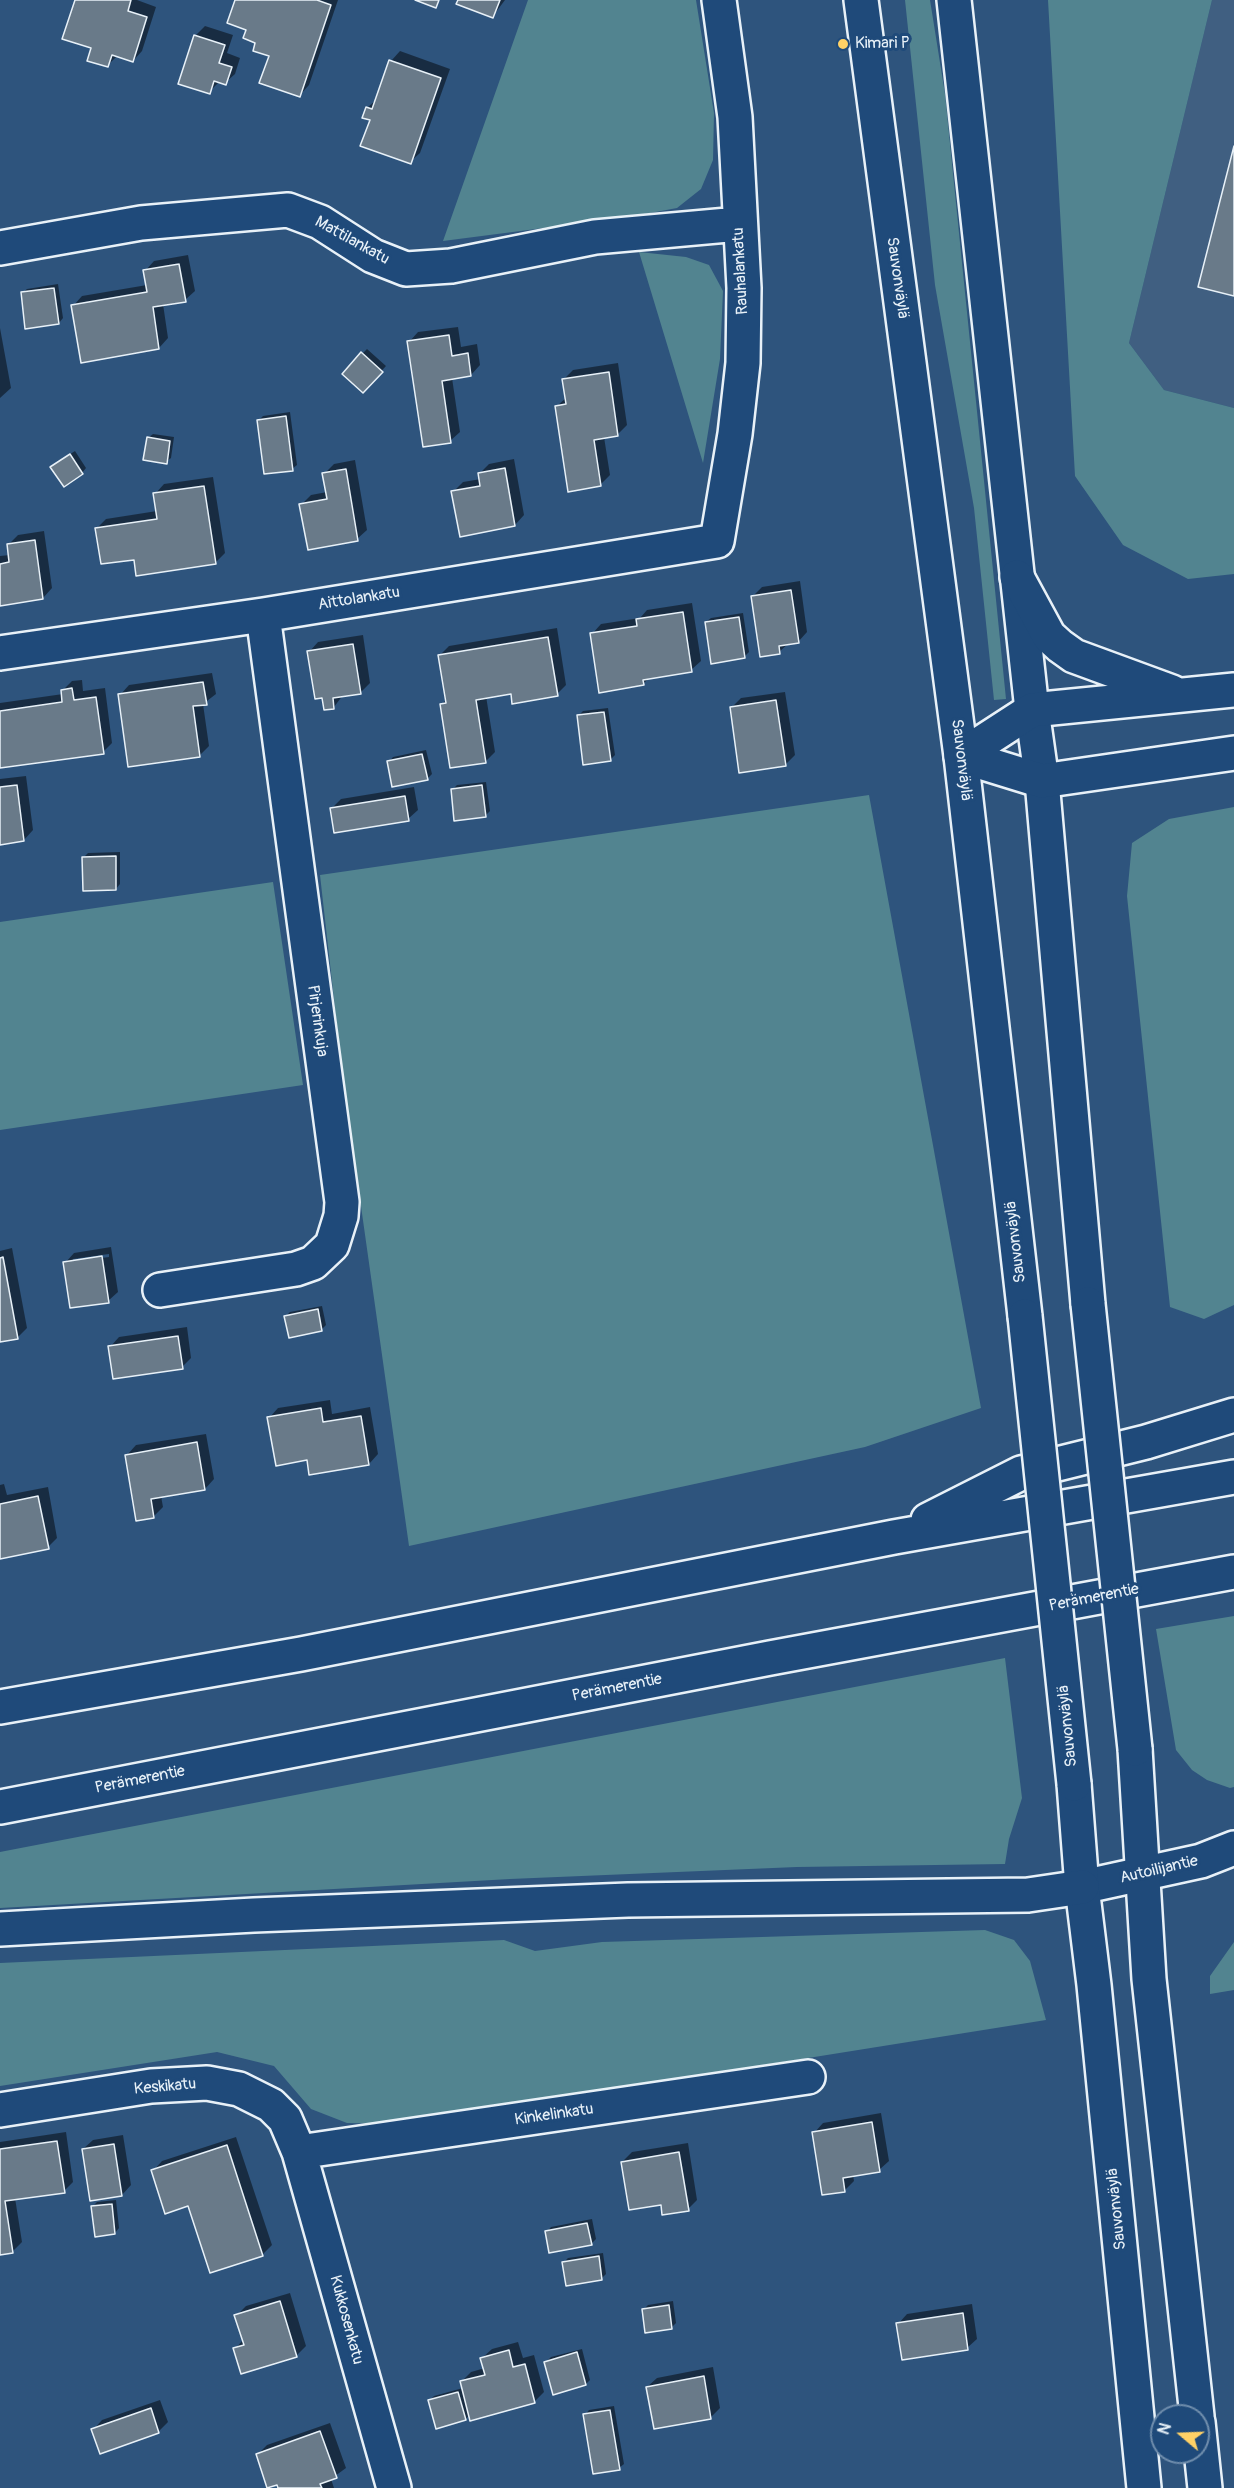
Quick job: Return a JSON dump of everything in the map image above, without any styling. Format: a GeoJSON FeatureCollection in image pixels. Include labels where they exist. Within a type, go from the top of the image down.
{"type":"FeatureCollection","features":[{"type":"Feature","properties":{"kind":"main road","name":"Rauhalankatu"},"geometry":{"type":"LineString","coordinates":[[717,541],[735,434],[743,363],[744,288],[735,117],[719,0]]}},
{"type":"Feature","properties":{"kind":"main road","name":"Sauvonväylä"},"geometry":{"type":"LineString","coordinates":[[861,0],[961,756],[1025,1316],[1144,2488]]}},
{"type":"Feature","properties":{"kind":"main road"},"geometry":{"type":"LineString","coordinates":[[954,0],[1017,577],[1042,781],[1088,1304],[1135,1749],[1149,1979],[1196,2404]]}},
{"type":"Feature","properties":{"kind":"main road","name":"Mattilankatu"},"geometry":{"type":"LineString","coordinates":[[0,248],[141,223],[288,210],[320,222],[374,256],[406,269],[451,267],[595,237],[739,224]]}},
{"type":"Feature","properties":{"kind":"main road","name":"Aittolankatu"},"geometry":{"type":"LineString","coordinates":[[0,652],[263,615],[717,541]]}},
{"type":"Feature","properties":{"kind":"main road"},"geometry":{"type":"LineString","coordinates":[[1017,577],[1049,636],[1060,646],[1074,656],[1179,695]]}},
{"type":"Feature","properties":{"kind":"main road","name":"Pirjerinkuja"},"geometry":{"type":"LineString","coordinates":[[160,1290],[296,1269],[312,1263],[332,1245],[341,1216],[342,1202],[263,615]]}},
{"type":"Feature","properties":{"kind":"main road"},"geometry":{"type":"LineString","coordinates":[[961,756],[1032,710],[1234,690]]}},
{"type":"Feature","properties":{"kind":"main road"},"geometry":{"type":"LineString","coordinates":[[961,756],[1042,781],[1234,753]]}},
{"type":"Feature","properties":{"kind":"main road"},"geometry":{"type":"LineString","coordinates":[[894,1537],[1022,1473],[1146,1442],[1234,1415]]}},
{"type":"Feature","properties":{"kind":"main road"},"geometry":{"type":"LineString","coordinates":[[0,1707],[301,1654],[894,1537],[1234,1477]]}},
{"type":"Feature","properties":{"kind":"main road","name":"Perämerentie"},"geometry":{"type":"LineString","coordinates":[[0,1807],[782,1656],[1234,1572]]}},
{"type":"Feature","properties":{"kind":"main road","name":"Autoilijantie"},"geometry":{"type":"LineString","coordinates":[[0,1929],[254,1915],[628,1900],[1028,1895],[1142,1875],[1200,1861],[1234,1848]]}},
{"type":"Feature","properties":{"kind":"main road","name":"Kinkelinkatu"},"geometry":{"type":"LineString","coordinates":[[299,2152],[808,2077]]}},
{"type":"Feature","properties":{"kind":"main road","name":"Keskikatu"},"geometry":{"type":"LineString","coordinates":[[0,2110],[151,2086],[221,2085],[255,2095],[272,2105],[285,2119],[299,2152]]}},
{"type":"Feature","properties":{"kind":"main road","name":"Kukkosenkatu"},"geometry":{"type":"LineString","coordinates":[[299,2152],[394,2488]]}},
{"type":"Feature","properties":{"kind":"main road"},"geometry":{"type":"LineString","coordinates":[[1202,2464],[1205,2488]]}},
{"type":"Feature","properties":{"kind":"shaded area"},"geometry":{"type":"Polygon","coordinates":[[[1212,0],[1234,0],[1234,408],[1164,390],[1129,343],[1212,0]]]}},
{"type":"Feature","properties":{"kind":"green space"},"geometry":{"type":"Polygon","coordinates":[[[528,0],[696,0],[714,113],[713,160],[701,189],[677,208],[629,217],[443,241],[528,0]]]}},
{"type":"Feature","properties":{"kind":"green space"},"geometry":{"type":"Polygon","coordinates":[[[905,0],[930,0],[945,94],[1006,699],[994,700],[974,508],[935,285],[905,0]]]}},
{"type":"Feature","properties":{"kind":"green space"},"geometry":{"type":"Polygon","coordinates":[[[1048,0],[1212,0],[1129,343],[1164,390],[1234,408],[1234,574],[1188,579],[1123,545],[1075,476],[1048,0]]]}},
{"type":"Feature","properties":{"kind":"green space"},"geometry":{"type":"Polygon","coordinates":[[[639,252],[686,257],[709,265],[723,291],[720,359],[703,463],[639,252]]]}},
{"type":"Feature","properties":{"kind":"green space"},"geometry":{"type":"Polygon","coordinates":[[[869,795],[981,1408],[865,1447],[409,1546],[343,1079],[320,875],[869,795]]]}},
{"type":"Feature","properties":{"kind":"green space"},"geometry":{"type":"Polygon","coordinates":[[[1234,807],[1234,1305],[1204,1319],[1170,1307],[1127,896],[1132,843],[1169,819],[1234,807]]]}},
{"type":"Feature","properties":{"kind":"green space"},"geometry":{"type":"Polygon","coordinates":[[[273,882],[303,1085],[0,1130],[0,922],[273,882]]]}},
{"type":"Feature","properties":{"kind":"green space"},"geometry":{"type":"Polygon","coordinates":[[[1234,1616],[1234,1787],[1230,1788],[1207,1780],[1192,1770],[1176,1750],[1156,1629],[1234,1616]]]}},
{"type":"Feature","properties":{"kind":"green space"},"geometry":{"type":"Polygon","coordinates":[[[1005,1658],[1022,1798],[1009,1839],[1005,1864],[797,1867],[510,1879],[0,1908],[0,1852],[1005,1658]]]}},
{"type":"Feature","properties":{"kind":"green space"},"geometry":{"type":"Polygon","coordinates":[[[985,1930],[1014,1940],[1030,1961],[1046,2020],[395,2124],[347,2123],[311,2109],[274,2066],[217,2052],[0,2086],[0,1963],[504,1940],[535,1951],[602,1942],[985,1930]]]}},
{"type":"Feature","properties":{"kind":"green space"},"geometry":{"type":"Polygon","coordinates":[[[1234,1942],[1234,1990],[1210,1994],[1210,1976],[1234,1942]]]}},
{"type":"Feature","properties":{"kind":"building"},"geometry":{"type":"Polygon","coordinates":[[[75,0],[131,0],[128,11],[147,17],[133,62],[112,55],[108,67],[87,61],[91,48],[62,39],[75,0]]]}},
{"type":"Feature","properties":{"kind":"building"},"geometry":{"type":"Polygon","coordinates":[[[235,0],[317,0],[331,5],[300,97],[259,83],[269,56],[253,51],[255,43],[243,38],[246,30],[227,23],[235,0]]]}},
{"type":"Feature","properties":{"kind":"building"},"geometry":{"type":"Polygon","coordinates":[[[415,0],[439,0],[436,8],[415,0]]]}},
{"type":"Feature","properties":{"kind":"building"},"geometry":{"type":"Polygon","coordinates":[[[458,0],[500,0],[493,18],[456,4],[458,0]]]}},
{"type":"Feature","properties":{"kind":"building"},"geometry":{"type":"Polygon","coordinates":[[[194,35],[225,45],[219,63],[232,67],[226,85],[214,81],[210,94],[178,84],[194,35]]]}},
{"type":"Feature","properties":{"kind":"building"},"geometry":{"type":"Polygon","coordinates":[[[389,60],[441,78],[411,164],[360,146],[370,120],[362,118],[366,107],[372,109],[389,60]]]}},
{"type":"Feature","properties":{"kind":"building"},"geometry":{"type":"Polygon","coordinates":[[[1234,146],[1234,296],[1198,287],[1234,146]]]}},
{"type":"Feature","properties":{"kind":"building"},"geometry":{"type":"Polygon","coordinates":[[[179,264],[186,302],[153,307],[159,349],[81,363],[71,305],[147,292],[143,270],[179,264]]]}},
{"type":"Feature","properties":{"kind":"building"},"geometry":{"type":"Polygon","coordinates":[[[54,288],[59,324],[25,329],[21,292],[54,288]]]}},
{"type":"Feature","properties":{"kind":"building"},"geometry":{"type":"Polygon","coordinates":[[[449,335],[452,356],[468,353],[471,376],[442,381],[451,443],[423,447],[407,341],[449,335]]]}},
{"type":"Feature","properties":{"kind":"building"},"geometry":{"type":"Polygon","coordinates":[[[361,352],[383,372],[363,393],[342,374],[361,352]]]}},
{"type":"Feature","properties":{"kind":"building"},"geometry":{"type":"Polygon","coordinates":[[[609,372],[618,436],[594,440],[601,486],[568,492],[555,406],[566,404],[562,379],[609,372]]]}},
{"type":"Feature","properties":{"kind":"building"},"geometry":{"type":"Polygon","coordinates":[[[286,416],[293,471],[264,474],[257,420],[286,416]]]}},
{"type":"Feature","properties":{"kind":"building"},"geometry":{"type":"Polygon","coordinates":[[[147,437],[170,441],[167,464],[143,460],[147,437]]]}},
{"type":"Feature","properties":{"kind":"building"},"geometry":{"type":"Polygon","coordinates":[[[70,454],[83,474],[64,487],[50,467],[70,454]]]}},
{"type":"Feature","properties":{"kind":"building"},"geometry":{"type":"Polygon","coordinates":[[[505,468],[515,526],[460,537],[451,491],[480,486],[478,473],[505,468]]]}},
{"type":"Feature","properties":{"kind":"building"},"geometry":{"type":"Polygon","coordinates":[[[346,469],[358,541],[308,550],[299,504],[327,499],[322,473],[346,469]]]}},
{"type":"Feature","properties":{"kind":"building"},"geometry":{"type":"Polygon","coordinates":[[[204,486],[216,564],[136,576],[134,560],[101,564],[95,528],[157,519],[153,493],[204,486]]]}},
{"type":"Feature","properties":{"kind":"building"},"geometry":{"type":"Polygon","coordinates":[[[35,540],[43,599],[0,606],[0,564],[9,562],[7,544],[35,540]]]}},
{"type":"Feature","properties":{"kind":"building"},"geometry":{"type":"Polygon","coordinates":[[[791,590],[799,643],[779,646],[780,654],[760,657],[751,596],[791,590]]]}},
{"type":"Feature","properties":{"kind":"building"},"geometry":{"type":"Polygon","coordinates":[[[683,612],[692,672],[643,680],[644,685],[599,693],[590,633],[637,626],[636,619],[683,612]]]}},
{"type":"Feature","properties":{"kind":"building"},"geometry":{"type":"Polygon","coordinates":[[[739,617],[745,658],[711,664],[705,622],[739,617]]]}},
{"type":"Feature","properties":{"kind":"building"},"geometry":{"type":"Polygon","coordinates":[[[548,637],[558,696],[512,704],[511,694],[476,700],[486,763],[450,768],[440,704],[446,703],[438,655],[548,637]]]}},
{"type":"Feature","properties":{"kind":"building"},"geometry":{"type":"Polygon","coordinates":[[[353,644],[361,694],[333,698],[334,709],[324,710],[322,698],[315,699],[307,651],[353,644]]]}},
{"type":"Feature","properties":{"kind":"building"},"geometry":{"type":"Polygon","coordinates":[[[203,682],[207,705],[193,706],[200,757],[128,767],[118,694],[203,682]]]}},
{"type":"Feature","properties":{"kind":"building"},"geometry":{"type":"Polygon","coordinates":[[[72,688],[74,700],[96,697],[104,754],[0,768],[0,711],[62,702],[61,690],[72,688]]]}},
{"type":"Feature","properties":{"kind":"building"},"geometry":{"type":"Polygon","coordinates":[[[776,700],[786,766],[739,773],[730,707],[776,700]]]}},
{"type":"Feature","properties":{"kind":"building"},"geometry":{"type":"Polygon","coordinates":[[[604,712],[611,761],[583,765],[577,715],[604,712]]]}},
{"type":"Feature","properties":{"kind":"building"},"geometry":{"type":"Polygon","coordinates":[[[422,754],[428,780],[392,787],[387,761],[422,754]]]}},
{"type":"Feature","properties":{"kind":"building"},"geometry":{"type":"Polygon","coordinates":[[[17,785],[24,841],[0,845],[0,787],[17,785]]]}},
{"type":"Feature","properties":{"kind":"building"},"geometry":{"type":"Polygon","coordinates":[[[482,785],[486,817],[454,821],[451,789],[482,785]]]}},
{"type":"Feature","properties":{"kind":"building"},"geometry":{"type":"Polygon","coordinates":[[[405,796],[409,821],[334,833],[330,808],[405,796]]]}},
{"type":"Feature","properties":{"kind":"building"},"geometry":{"type":"Polygon","coordinates":[[[116,856],[116,890],[83,891],[82,857],[116,856]]]}},
{"type":"Feature","properties":{"kind":"building"},"geometry":{"type":"Polygon","coordinates":[[[102,1256],[109,1303],[70,1308],[63,1262],[102,1256]]]}},
{"type":"Feature","properties":{"kind":"building"},"geometry":{"type":"Polygon","coordinates":[[[3,1257],[18,1339],[0,1342],[0,1258],[3,1257]]]}},
{"type":"Feature","properties":{"kind":"building"},"geometry":{"type":"Polygon","coordinates":[[[318,1309],[322,1331],[289,1338],[284,1316],[318,1309]]]}},
{"type":"Feature","properties":{"kind":"building"},"geometry":{"type":"Polygon","coordinates":[[[178,1336],[183,1369],[113,1379],[108,1346],[178,1336]]]}},
{"type":"Feature","properties":{"kind":"building"},"geometry":{"type":"Polygon","coordinates":[[[321,1408],[323,1422],[361,1416],[369,1465],[309,1475],[307,1460],[276,1466],[267,1417],[321,1408]]]}},
{"type":"Feature","properties":{"kind":"building"},"geometry":{"type":"Polygon","coordinates":[[[197,1442],[205,1490],[151,1499],[154,1518],[136,1521],[125,1455],[197,1442]]]}},
{"type":"Feature","properties":{"kind":"building"},"geometry":{"type":"Polygon","coordinates":[[[38,1496],[49,1549],[0,1559],[0,1504],[38,1496]]]}},
{"type":"Feature","properties":{"kind":"building"},"geometry":{"type":"Polygon","coordinates":[[[872,2122],[880,2172],[843,2178],[845,2192],[822,2195],[812,2132],[872,2122]]]}},
{"type":"Feature","properties":{"kind":"building"},"geometry":{"type":"Polygon","coordinates":[[[57,2141],[65,2193],[5,2201],[13,2253],[0,2255],[0,2149],[57,2141]]]}},
{"type":"Feature","properties":{"kind":"building"},"geometry":{"type":"Polygon","coordinates":[[[114,2144],[122,2196],[90,2201],[82,2149],[114,2144]]]}},
{"type":"Feature","properties":{"kind":"building"},"geometry":{"type":"Polygon","coordinates":[[[227,2145],[263,2256],[210,2273],[188,2206],[165,2214],[151,2170],[227,2145]]]}},
{"type":"Feature","properties":{"kind":"building"},"geometry":{"type":"Polygon","coordinates":[[[679,2152],[689,2211],[662,2215],[661,2205],[629,2210],[621,2162],[679,2152]]]}},
{"type":"Feature","properties":{"kind":"building"},"geometry":{"type":"Polygon","coordinates":[[[112,2204],[115,2234],[95,2237],[91,2206],[112,2204]]]}},
{"type":"Feature","properties":{"kind":"building"},"geometry":{"type":"Polygon","coordinates":[[[587,2223],[592,2245],[549,2253],[545,2231],[587,2223]]]}},
{"type":"Feature","properties":{"kind":"building"},"geometry":{"type":"Polygon","coordinates":[[[599,2256],[602,2280],[566,2286],[562,2262],[599,2256]]]}},
{"type":"Feature","properties":{"kind":"building"},"geometry":{"type":"Polygon","coordinates":[[[280,2301],[297,2357],[241,2374],[233,2348],[244,2345],[234,2315],[280,2301]]]}},
{"type":"Feature","properties":{"kind":"building"},"geometry":{"type":"Polygon","coordinates":[[[669,2305],[672,2329],[645,2333],[642,2309],[669,2305]]]}},
{"type":"Feature","properties":{"kind":"building"},"geometry":{"type":"Polygon","coordinates":[[[963,2313],[968,2350],[902,2360],[896,2323],[963,2313]]]}},
{"type":"Feature","properties":{"kind":"building"},"geometry":{"type":"Polygon","coordinates":[[[509,2350],[513,2367],[525,2364],[535,2403],[470,2421],[460,2381],[485,2375],[480,2358],[509,2350]]]}},
{"type":"Feature","properties":{"kind":"building"},"geometry":{"type":"Polygon","coordinates":[[[577,2352],[586,2385],[553,2395],[544,2362],[577,2352]]]}},
{"type":"Feature","properties":{"kind":"building"},"geometry":{"type":"Polygon","coordinates":[[[704,2376],[711,2419],[654,2429],[646,2387],[704,2376]]]}},
{"type":"Feature","properties":{"kind":"building"},"geometry":{"type":"Polygon","coordinates":[[[458,2392],[466,2420],[436,2429],[428,2400],[458,2392]]]}},
{"type":"Feature","properties":{"kind":"building"},"geometry":{"type":"Polygon","coordinates":[[[151,2408],[159,2433],[100,2454],[91,2429],[151,2408]]]}},
{"type":"Feature","properties":{"kind":"building"},"geometry":{"type":"Polygon","coordinates":[[[610,2410],[620,2470],[593,2474],[583,2414],[610,2410]]]}},
{"type":"Feature","properties":{"kind":"building"},"geometry":{"type":"Polygon","coordinates":[[[320,2431],[337,2478],[320,2484],[322,2488],[278,2488],[277,2485],[267,2488],[256,2454],[320,2431]]]}},
{"type":"Feature","properties":{"kind":"place","name":"Kimari P"},"geometry":{"type":"Point","coordinates":[843,44]}}]}
